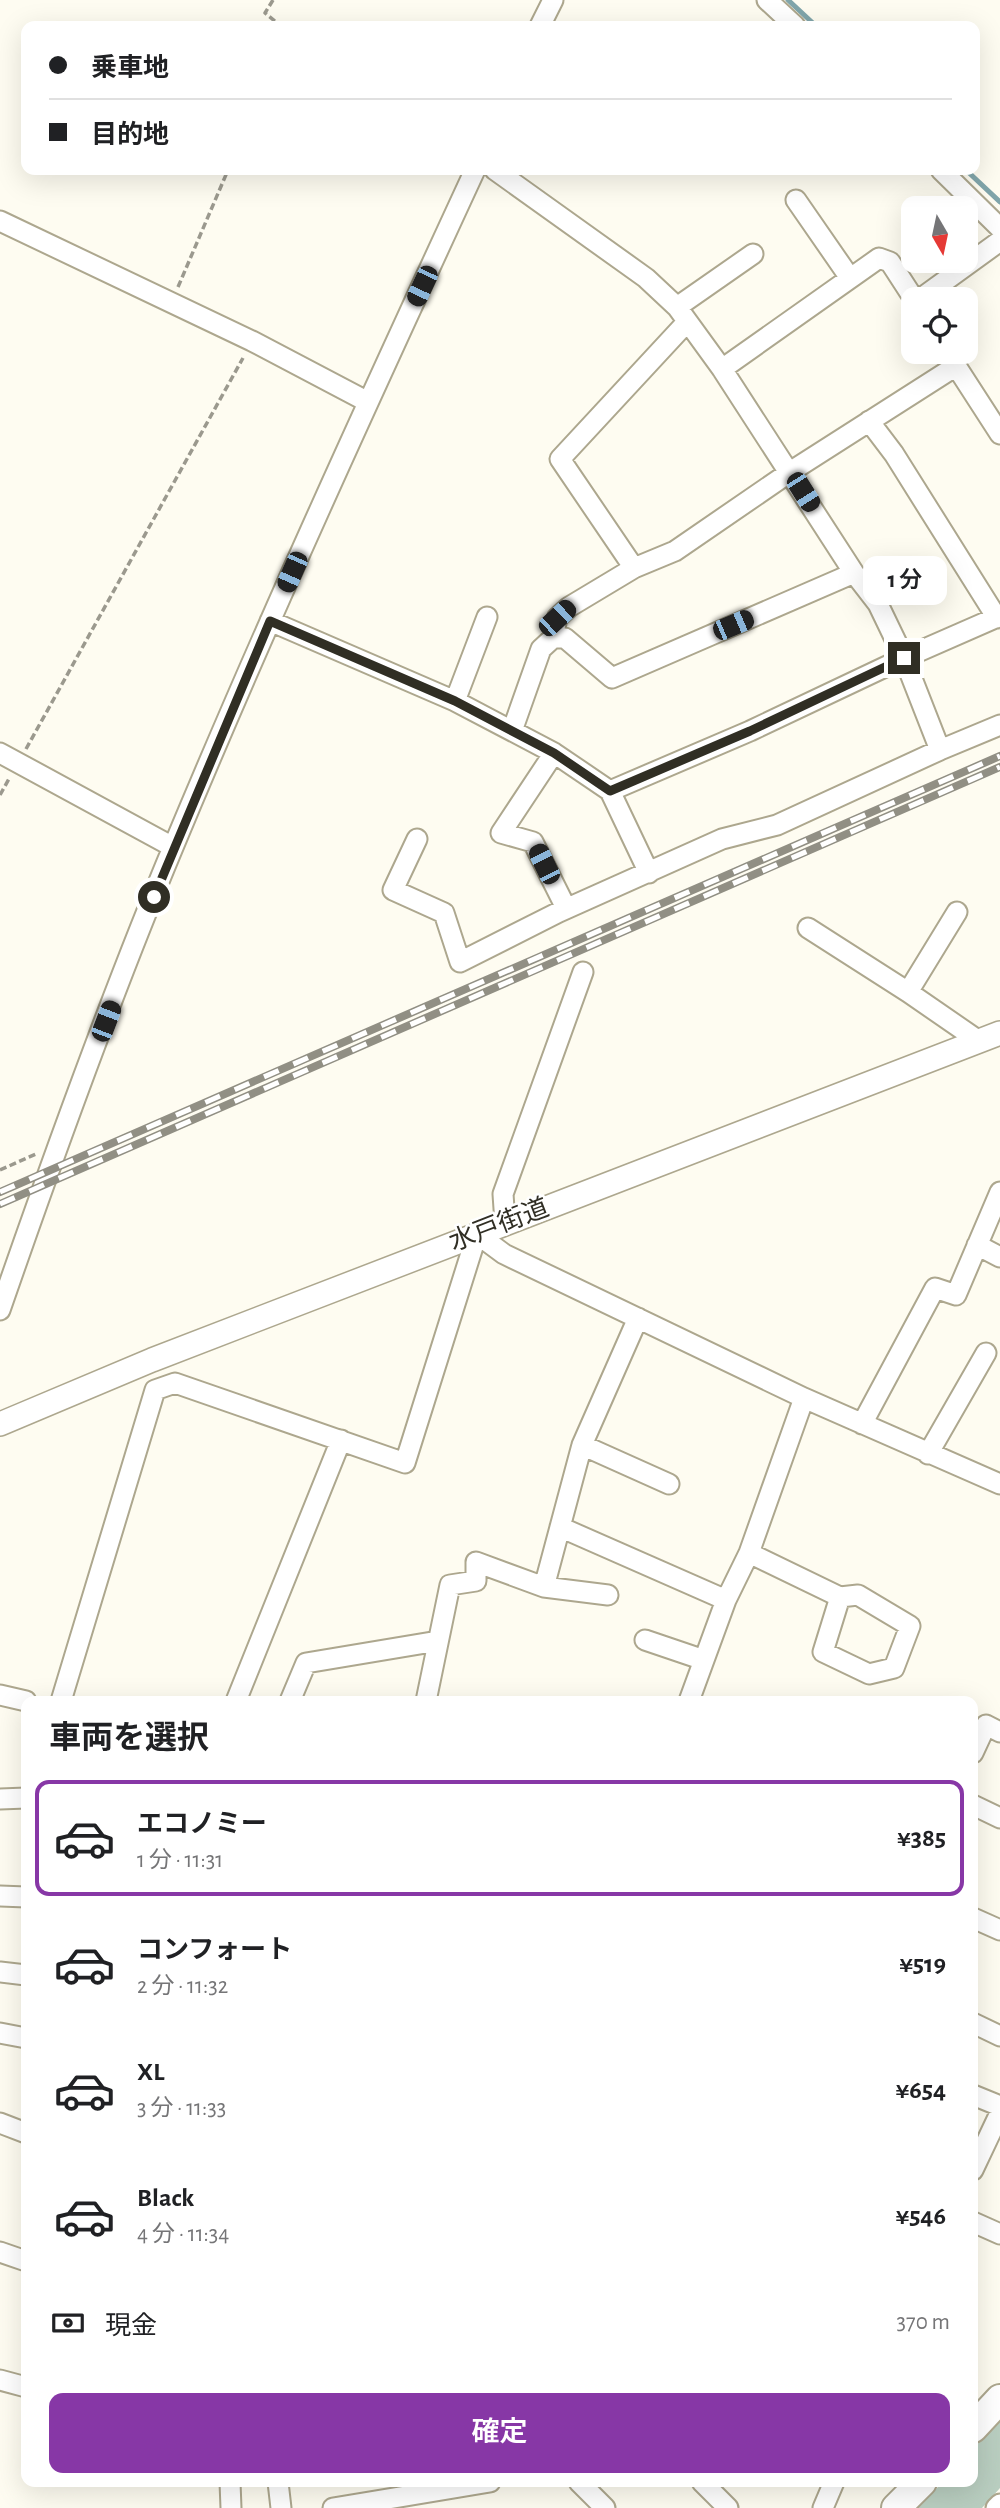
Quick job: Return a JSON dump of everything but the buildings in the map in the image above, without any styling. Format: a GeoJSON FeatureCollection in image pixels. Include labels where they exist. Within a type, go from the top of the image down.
{"type":"FeatureCollection","features":[{"type":"Feature","properties":{"kind":"highway"},"geometry":{"type":"LineString","coordinates":[[978,2423],[1000,2399]]}},
{"type":"Feature","properties":{"kind":"highway"},"geometry":{"type":"LineString","coordinates":[[897,2508],[917,2487]]}},
{"type":"Feature","properties":{"kind":"main road","name":"水戸街道"},"geometry":{"type":"LineString","coordinates":[[0,1424],[152,1360],[989,1037]]}},
{"type":"Feature","properties":{"kind":"street"},"geometry":{"type":"LineString","coordinates":[[542,21],[552,0]]}},
{"type":"Feature","properties":{"kind":"street"},"geometry":{"type":"LineString","coordinates":[[767,0],[790,21]]}},
{"type":"Feature","properties":{"kind":"street"},"geometry":{"type":"LineString","coordinates":[[0,1310],[57,1145],[173,847],[270,621],[473,175]]}},
{"type":"Feature","properties":{"kind":"street"},"geometry":{"type":"LineString","coordinates":[[502,175],[646,278],[682,315],[722,369],[854,573],[878,604],[904,658],[940,750]]}},
{"type":"Feature","properties":{"kind":"street"},"geometry":{"type":"LineString","coordinates":[[947,175],[1000,228]]}},
{"type":"Feature","properties":{"kind":"street"},"geometry":{"type":"LineString","coordinates":[[796,200],[850,278]]}},
{"type":"Feature","properties":{"kind":"street"},"geometry":{"type":"LineString","coordinates":[[0,221],[252,341],[368,402]]}},
{"type":"Feature","properties":{"kind":"street"},"geometry":{"type":"LineString","coordinates":[[937,287],[1000,241]]}},
{"type":"Feature","properties":{"kind":"street"},"geometry":{"type":"LineString","coordinates":[[634,568],[560,458],[682,315],[753,254]]}},
{"type":"Feature","properties":{"kind":"street"},"geometry":{"type":"LineString","coordinates":[[722,369],[879,258],[890,262],[906,287]]}},
{"type":"Feature","properties":{"kind":"street"},"geometry":{"type":"LineString","coordinates":[[512,731],[541,649],[553,638],[557,618],[569,607],[634,568],[675,551],[869,421],[944,364]]}},
{"type":"Feature","properties":{"kind":"street"},"geometry":{"type":"LineString","coordinates":[[954,364],[1000,434]]}},
{"type":"Feature","properties":{"kind":"street"},"geometry":{"type":"LineString","coordinates":[[610,791],[750,731],[998,617],[894,454],[869,421]]}},
{"type":"Feature","properties":{"kind":"street"},"geometry":{"type":"LineString","coordinates":[[553,638],[565,638],[612,678],[854,573]]}},
{"type":"Feature","properties":{"kind":"street"},"geometry":{"type":"LineString","coordinates":[[455,701],[487,617]]}},
{"type":"Feature","properties":{"kind":"street"},"geometry":{"type":"LineString","coordinates":[[270,621],[455,701],[554,753],[610,791],[649,873]]}},
{"type":"Feature","properties":{"kind":"street"},"geometry":{"type":"LineString","coordinates":[[417,839],[393,890],[444,913],[460,962],[566,908],[722,839],[777,825],[1000,725]]}},
{"type":"Feature","properties":{"kind":"street"},"geometry":{"type":"LineString","coordinates":[[0,752],[173,847]]}},
{"type":"Feature","properties":{"kind":"street"},"geometry":{"type":"LineString","coordinates":[[554,753],[501,833],[533,842],[566,908]]}},
{"type":"Feature","properties":{"kind":"street"},"geometry":{"type":"LineString","coordinates":[[908,992],[957,912]]}},
{"type":"Feature","properties":{"kind":"street"},"geometry":{"type":"LineString","coordinates":[[808,928],[908,992],[989,1037]]}},
{"type":"Feature","properties":{"kind":"street"},"geometry":{"type":"LineString","coordinates":[[505,1223],[503,1194],[583,971]]}},
{"type":"Feature","properties":{"kind":"street"},"geometry":{"type":"LineString","coordinates":[[862,1424],[935,1288],[956,1295],[1000,1192]]}},
{"type":"Feature","properties":{"kind":"street"},"geometry":{"type":"LineString","coordinates":[[63,1696],[155,1390],[175,1383],[405,1463],[477,1234],[504,1254],[804,1398],[1000,1484]]}},
{"type":"Feature","properties":{"kind":"street"},"geometry":{"type":"LineString","coordinates":[[977,1245],[1000,1257]]}},
{"type":"Feature","properties":{"kind":"street"},"geometry":{"type":"LineString","coordinates":[[544,1587],[583,1445],[638,1318]]}},
{"type":"Feature","properties":{"kind":"street"},"geometry":{"type":"LineString","coordinates":[[928,1454],[986,1353]]}},
{"type":"Feature","properties":{"kind":"street"},"geometry":{"type":"LineString","coordinates":[[152,1360],[166,1386]]}},
{"type":"Feature","properties":{"kind":"street"},"geometry":{"type":"LineString","coordinates":[[691,1696],[726,1600],[749,1553],[804,1398]]}},
{"type":"Feature","properties":{"kind":"street"},"geometry":{"type":"LineString","coordinates":[[238,1696],[341,1440]]}},
{"type":"Feature","properties":{"kind":"street"},"geometry":{"type":"LineString","coordinates":[[583,1445],[669,1484]]}},
{"type":"Feature","properties":{"kind":"street"},"geometry":{"type":"LineString","coordinates":[[560,1527],[726,1600]]}},
{"type":"Feature","properties":{"kind":"street"},"geometry":{"type":"LineString","coordinates":[[749,1553],[840,1597],[858,1595],[911,1626],[894,1668],[869,1674],[823,1652],[840,1597]]}},
{"type":"Feature","properties":{"kind":"street"},"geometry":{"type":"LineString","coordinates":[[426,1696],[450,1585],[476,1581],[476,1562],[544,1587],[608,1595]]}},
{"type":"Feature","properties":{"kind":"street"},"geometry":{"type":"LineString","coordinates":[[645,1640],[704,1660]]}},
{"type":"Feature","properties":{"kind":"street"},"geometry":{"type":"LineString","coordinates":[[292,1696],[306,1663],[438,1641]]}},
{"type":"Feature","properties":{"kind":"street"},"geometry":{"type":"LineString","coordinates":[[0,1695],[21,1700]]}},
{"type":"Feature","properties":{"kind":"street"},"geometry":{"type":"LineString","coordinates":[[978,1742],[986,1725],[1000,1732]]}},
{"type":"Feature","properties":{"kind":"street"},"geometry":{"type":"LineString","coordinates":[[0,1798],[21,1798]]}},
{"type":"Feature","properties":{"kind":"street"},"geometry":{"type":"LineString","coordinates":[[978,1807],[1000,1818]]}},
{"type":"Feature","properties":{"kind":"street"},"geometry":{"type":"LineString","coordinates":[[0,1896],[21,1897]]}},
{"type":"Feature","properties":{"kind":"street"},"geometry":{"type":"LineString","coordinates":[[978,1920],[1000,1930]]}},
{"type":"Feature","properties":{"kind":"street"},"geometry":{"type":"LineString","coordinates":[[0,1972],[21,1974]]}},
{"type":"Feature","properties":{"kind":"street"},"geometry":{"type":"LineString","coordinates":[[978,2025],[1000,2036]]}},
{"type":"Feature","properties":{"kind":"street"},"geometry":{"type":"LineString","coordinates":[[0,2033],[21,2037]]}},
{"type":"Feature","properties":{"kind":"street"},"geometry":{"type":"LineString","coordinates":[[978,2097],[1000,2106]]}},
{"type":"Feature","properties":{"kind":"street"},"geometry":{"type":"LineString","coordinates":[[978,2159],[1000,2113]]}},
{"type":"Feature","properties":{"kind":"street"},"geometry":{"type":"LineString","coordinates":[[0,2123],[21,2131]]}},
{"type":"Feature","properties":{"kind":"street"},"geometry":{"type":"LineString","coordinates":[[978,2224],[1000,2234]]}},
{"type":"Feature","properties":{"kind":"street"},"geometry":{"type":"LineString","coordinates":[[0,2252],[21,2259]]}},
{"type":"Feature","properties":{"kind":"street"},"geometry":{"type":"LineString","coordinates":[[0,2380],[21,2385]]}},
{"type":"Feature","properties":{"kind":"street"},"geometry":{"type":"LineString","coordinates":[[230,2487],[231,2508]]}},
{"type":"Feature","properties":{"kind":"street"},"geometry":{"type":"LineString","coordinates":[[279,2487],[281,2508]]}},
{"type":"Feature","properties":{"kind":"street"},"geometry":{"type":"LineString","coordinates":[[333,2508],[398,2502],[467,2487]]}},
{"type":"Feature","properties":{"kind":"street"},"geometry":{"type":"LineString","coordinates":[[584,2487],[605,2508]]}},
{"type":"Feature","properties":{"kind":"street"},"geometry":{"type":"LineString","coordinates":[[707,2487],[728,2508]]}},
{"type":"Feature","properties":{"kind":"street"},"geometry":{"type":"LineString","coordinates":[[823,2508],[832,2487]]}},
{"type":"Feature","properties":{"kind":"street"},"geometry":{"type":"LineString","coordinates":[[996,2508],[1000,2504]]}},
{"type":"Feature","properties":{"kind":"path"},"geometry":{"type":"LineString","coordinates":[[272,0],[265,13],[275,21]]}},
{"type":"Feature","properties":{"kind":"path"},"geometry":{"type":"LineString","coordinates":[[172,302],[226,175]]}},
{"type":"Feature","properties":{"kind":"path"},"geometry":{"type":"LineString","coordinates":[[0,795],[252,341]]}},
{"type":"Feature","properties":{"kind":"path"},"geometry":{"type":"LineString","coordinates":[[0,1170],[57,1145]]}},
{"type":"Feature","properties":{"kind":"green space"},"geometry":{"type":"Polygon","coordinates":[[[1000,2419],[1000,2488],[982,2508],[917,2508],[938,2487],[978,2487],[978,2443],[1000,2419]]]}},
{"type":"Feature","properties":{"kind":"waterway"},"geometry":{"type":"LineString","coordinates":[[788,0],[811,21]]}},
{"type":"Feature","properties":{"kind":"waterway"},"geometry":{"type":"LineString","coordinates":[[971,175],[1000,202]]}},
{"type":"Feature","properties":{"kind":"railway"},"geometry":{"type":"LineString","coordinates":[[0,1192],[1000,756]]}},
{"type":"Feature","properties":{"kind":"railway"},"geometry":{"type":"LineString","coordinates":[[0,1204],[1000,767]]}},
{"type":"Feature","properties":{"kind":"route"},"geometry":{"type":"LineString","coordinates":[[154,897],[270,621],[455,701],[554,753],[610,791],[750,731],[904,658]]}}]}
